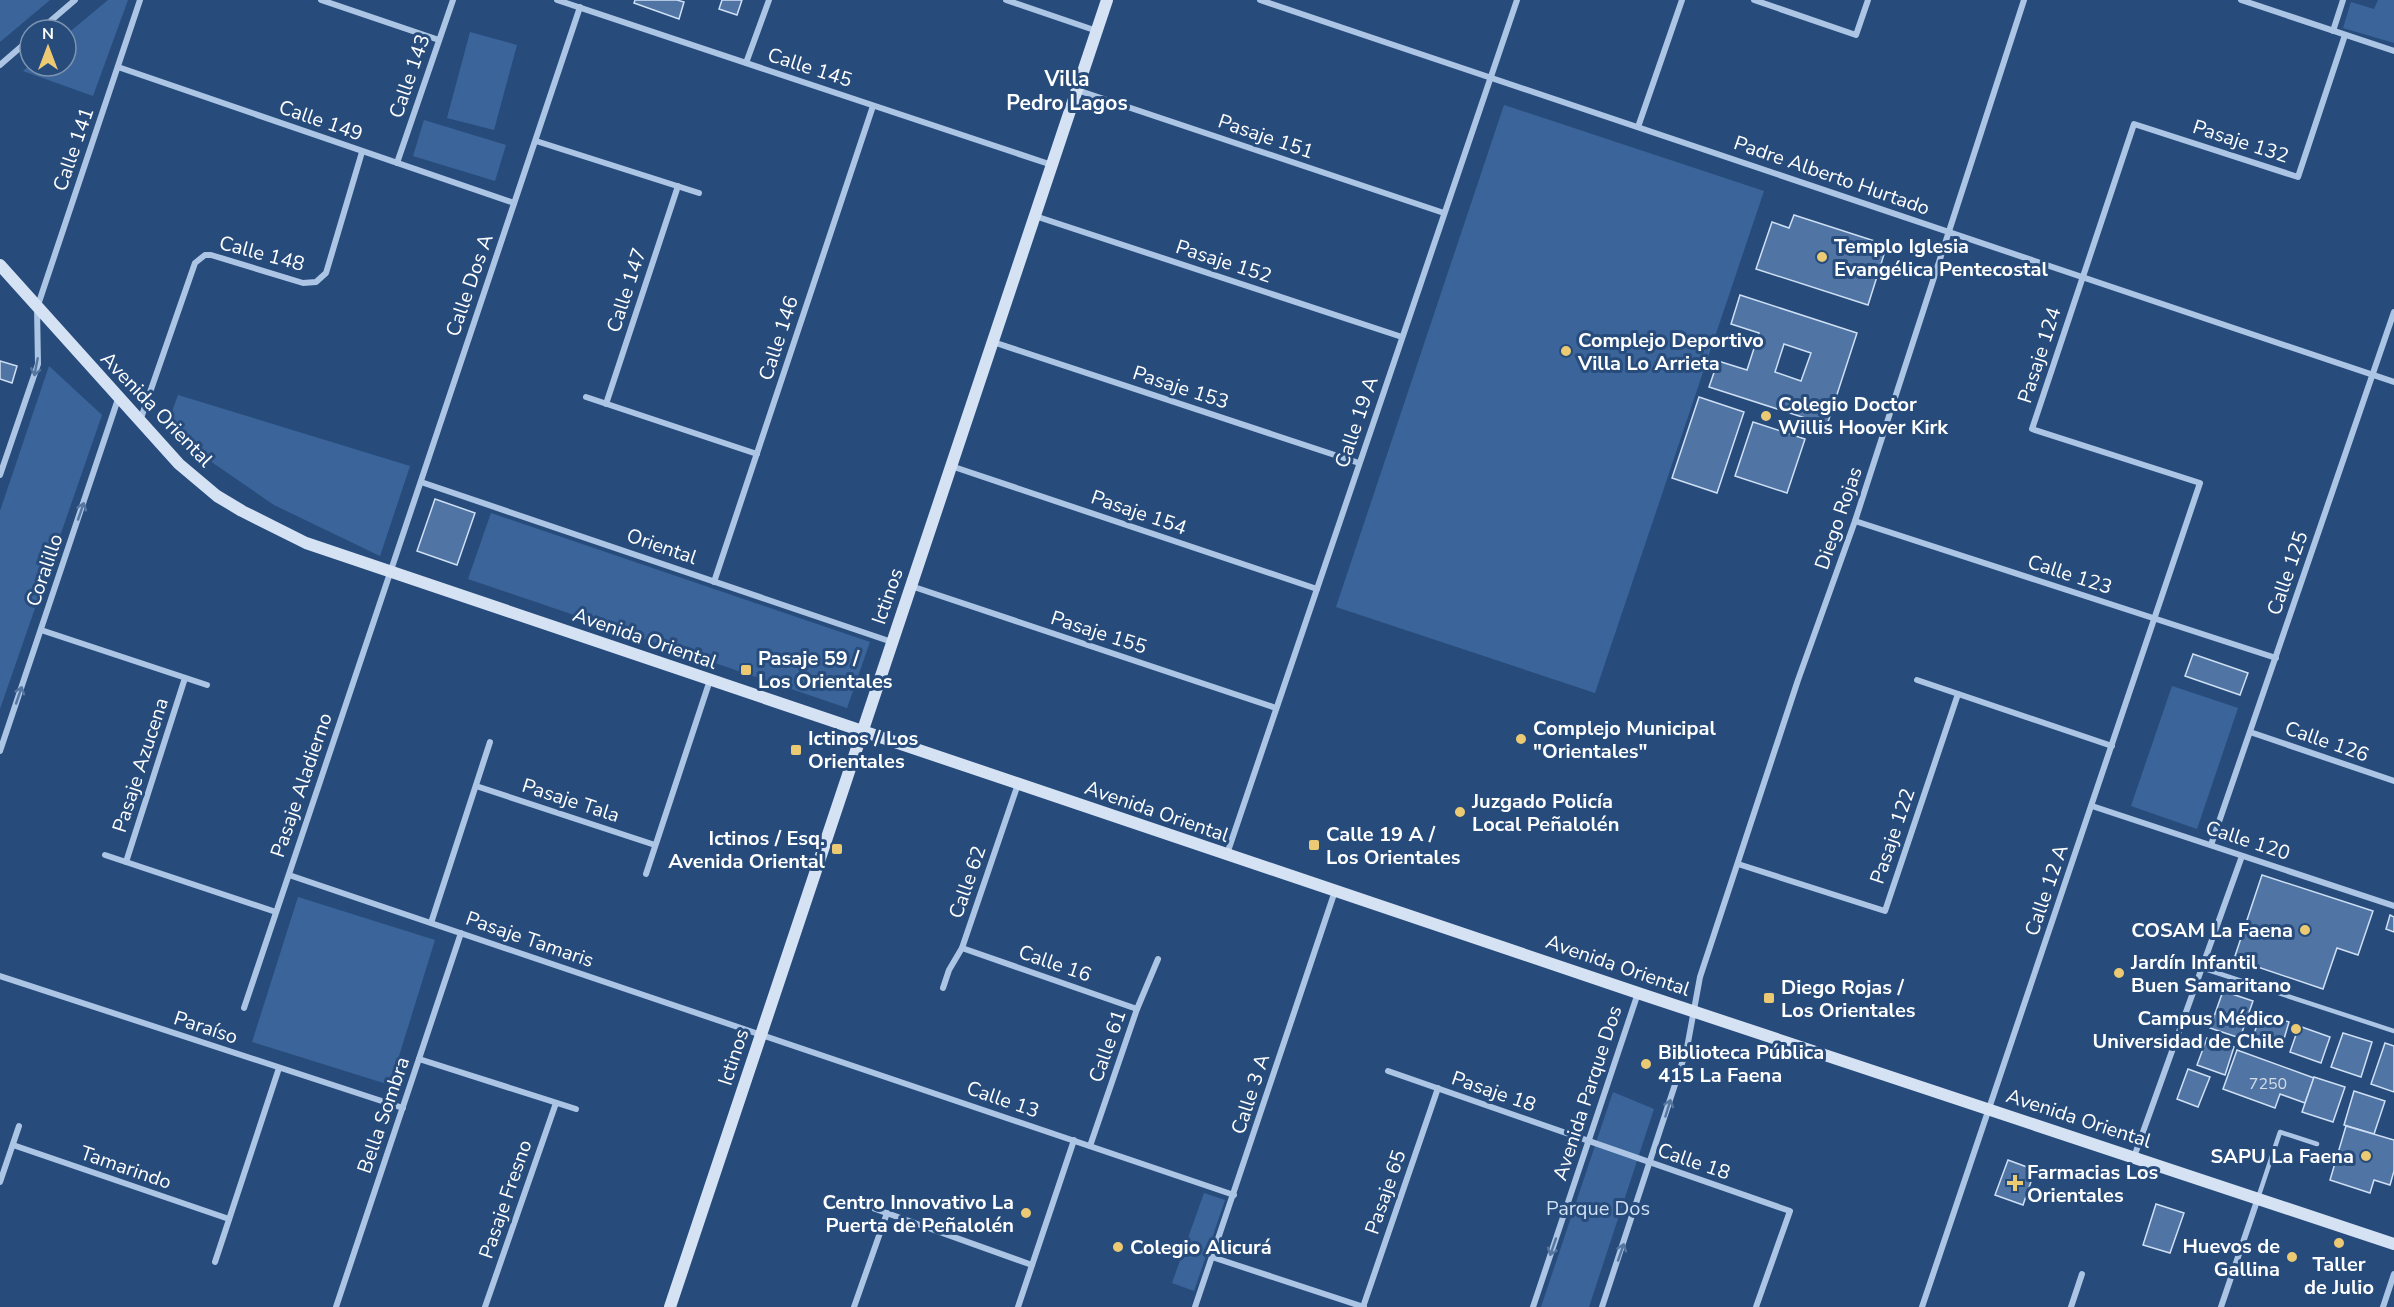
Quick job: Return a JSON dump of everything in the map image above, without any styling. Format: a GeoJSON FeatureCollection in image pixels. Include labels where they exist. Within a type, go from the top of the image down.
{"type":"FeatureCollection","features":[{"type":"Feature","properties":{"kind":"main road","name":"Ictinos"},"geometry":{"type":"LineString","coordinates":[[670,1307],[1107,0]]}},
{"type":"Feature","properties":{"kind":"main road","name":"Avenida Oriental"},"geometry":{"type":"LineString","coordinates":[[0,265],[139,422],[195,478],[242,511],[306,543],[1638,993],[2394,1244]]}},
{"type":"Feature","properties":{"kind":"street"},"geometry":{"type":"LineString","coordinates":[[54,18],[75,0]]}},
{"type":"Feature","properties":{"kind":"street","name":"Calle 141"},"geometry":{"type":"LineString","coordinates":[[37,308],[140,0]]}},
{"type":"Feature","properties":{"kind":"street"},"geometry":{"type":"LineString","coordinates":[[321,0],[439,40]]}},
{"type":"Feature","properties":{"kind":"street","name":"Calle 143"},"geometry":{"type":"LineString","coordinates":[[397,163],[453,0]]}},
{"type":"Feature","properties":{"kind":"street","name":"Calle 145"},"geometry":{"type":"LineString","coordinates":[[557,0],[1052,165]]}},
{"type":"Feature","properties":{"kind":"street"},"geometry":{"type":"LineString","coordinates":[[746,63],[768,0]]}},
{"type":"Feature","properties":{"kind":"street"},"geometry":{"type":"LineString","coordinates":[[1005,0],[1097,31]]}},
{"type":"Feature","properties":{"kind":"street","name":"Padre Alberto Hurtado"},"geometry":{"type":"LineString","coordinates":[[1260,0],[2394,382]]}},
{"type":"Feature","properties":{"kind":"street","name":"Calle 19 A"},"geometry":{"type":"LineString","coordinates":[[1227,854],[1516,0]]}},
{"type":"Feature","properties":{"kind":"street"},"geometry":{"type":"LineString","coordinates":[[1638,127],[1682,0]]}},
{"type":"Feature","properties":{"kind":"street"},"geometry":{"type":"LineString","coordinates":[[1754,0],[1856,35],[1868,0]]}},
{"type":"Feature","properties":{"kind":"street","name":"Diego Rojas"},"geometry":{"type":"LineString","coordinates":[[1694,1011],[1700,977],[1798,680],[1854,521],[2024,0]]}},
{"type":"Feature","properties":{"kind":"street"},"geometry":{"type":"LineString","coordinates":[[2241,0],[2394,51]]}},
{"type":"Feature","properties":{"kind":"street"},"geometry":{"type":"LineString","coordinates":[[2333,31],[2343,0]]}},
{"type":"Feature","properties":{"kind":"street","name":"Calle Dos A"},"geometry":{"type":"LineString","coordinates":[[390,573],[580,8]]}},
{"type":"Feature","properties":{"kind":"street","name":"Pasaje 132"},"geometry":{"type":"LineString","coordinates":[[2134,124],[2298,177],[2345,35]]}},
{"type":"Feature","properties":{"kind":"street"},"geometry":{"type":"LineString","coordinates":[[0,65],[18,49]]}},
{"type":"Feature","properties":{"kind":"street","name":"Calle 149"},"geometry":{"type":"LineString","coordinates":[[118,67],[514,203]]}},
{"type":"Feature","properties":{"kind":"street","name":"Pasaje 151"},"geometry":{"type":"LineString","coordinates":[[1077,90],[1444,213]]}},
{"type":"Feature","properties":{"kind":"street","name":"Calle 146"},"geometry":{"type":"LineString","coordinates":[[714,582],[873,106]]}},
{"type":"Feature","properties":{"kind":"street","name":"Pasaje 124"},"geometry":{"type":"LineString","coordinates":[[2134,124],[2032,429],[2200,483]]}},
{"type":"Feature","properties":{"kind":"street"},"geometry":{"type":"LineString","coordinates":[[536,141],[699,193]]}},
{"type":"Feature","properties":{"kind":"street","name":"Calle 148"},"geometry":{"type":"LineString","coordinates":[[139,422],[195,263],[205,255],[211,255],[303,283],[321,278],[326,273],[362,152]]}},
{"type":"Feature","properties":{"kind":"street","name":"Calle 147"},"geometry":{"type":"LineString","coordinates":[[606,404],[678,186]]}},
{"type":"Feature","properties":{"kind":"street","name":"Pasaje 152"},"geometry":{"type":"LineString","coordinates":[[1035,216],[1402,337]]}},
{"type":"Feature","properties":{"kind":"street"},"geometry":{"type":"LineString","coordinates":[[0,475],[38,364],[37,308]]}},
{"type":"Feature","properties":{"kind":"street","name":"Calle 125"},"geometry":{"type":"LineString","coordinates":[[2211,845],[2394,312]]}},
{"type":"Feature","properties":{"kind":"street","name":"Pasaje 153"},"geometry":{"type":"LineString","coordinates":[[993,342],[1359,464]]}},
{"type":"Feature","properties":{"kind":"street"},"geometry":{"type":"LineString","coordinates":[[586,397],[757,454]]}},
{"type":"Feature","properties":{"kind":"street","name":"Coralillo"},"geometry":{"type":"LineString","coordinates":[[0,751],[118,399]]}},
{"type":"Feature","properties":{"kind":"street","name":"Pasaje 154"},"geometry":{"type":"LineString","coordinates":[[951,466],[1317,589]]}},
{"type":"Feature","properties":{"kind":"street","name":"Oriental"},"geometry":{"type":"LineString","coordinates":[[421,482],[892,642]]}},
{"type":"Feature","properties":{"kind":"street","name":"Calle 12 A"},"geometry":{"type":"LineString","coordinates":[[1922,1307],[2200,483]]}},
{"type":"Feature","properties":{"kind":"street","name":"Calle 123"},"geometry":{"type":"LineString","coordinates":[[1854,521],[2276,658]]}},
{"type":"Feature","properties":{"kind":"street","name":"Pasaje Aladierno"},"geometry":{"type":"LineString","coordinates":[[244,1008],[390,573]]}},
{"type":"Feature","properties":{"kind":"street","name":"Pasaje 155"},"geometry":{"type":"LineString","coordinates":[[911,586],[1276,708]]}},
{"type":"Feature","properties":{"kind":"street","name":"Pasaje Azucena"},"geometry":{"type":"LineString","coordinates":[[40,630],[207,685]]}},
{"type":"Feature","properties":{"kind":"street","name":"Pasaje Azucena"},"geometry":{"type":"LineString","coordinates":[[126,862],[185,678]]}},
{"type":"Feature","properties":{"kind":"street"},"geometry":{"type":"LineString","coordinates":[[646,874],[710,680]]}},
{"type":"Feature","properties":{"kind":"street"},"geometry":{"type":"LineString","coordinates":[[1917,680],[2112,746]]}},
{"type":"Feature","properties":{"kind":"street","name":"Pasaje 122"},"geometry":{"type":"LineString","coordinates":[[1737,864],[1885,911],[1958,694]]}},
{"type":"Feature","properties":{"kind":"street","name":"Calle 126"},"geometry":{"type":"LineString","coordinates":[[2250,732],[2394,781]]}},
{"type":"Feature","properties":{"kind":"street"},"geometry":{"type":"LineString","coordinates":[[431,923],[490,742]]}},
{"type":"Feature","properties":{"kind":"street","name":"Calle 62"},"geometry":{"type":"LineString","coordinates":[[943,988],[949,970],[962,948],[1018,784]]}},
{"type":"Feature","properties":{"kind":"street","name":"Pasaje Tala"},"geometry":{"type":"LineString","coordinates":[[476,786],[655,845]]}},
{"type":"Feature","properties":{"kind":"street","name":"Calle 120"},"geometry":{"type":"LineString","coordinates":[[2092,806],[2394,906]]}},
{"type":"Feature","properties":{"kind":"street","name":"Pasaje Azucena"},"geometry":{"type":"LineString","coordinates":[[105,855],[276,912]]}},
{"type":"Feature","properties":{"kind":"street"},"geometry":{"type":"LineString","coordinates":[[2134,1157],[2242,856]]}},
{"type":"Feature","properties":{"kind":"street","name":"Pasaje Tamaris"},"geometry":{"type":"LineString","coordinates":[[289,875],[761,1035]]}},
{"type":"Feature","properties":{"kind":"street","name":"Calle 3 A"},"geometry":{"type":"LineString","coordinates":[[1195,1307],[1335,891]]}},
{"type":"Feature","properties":{"kind":"street","name":"Bella Sombra"},"geometry":{"type":"LineString","coordinates":[[336,1307],[461,933]]}},
{"type":"Feature","properties":{"kind":"street","name":"Calle 16"},"geometry":{"type":"LineString","coordinates":[[962,948],[1137,1009]]}},
{"type":"Feature","properties":{"kind":"street","name":"Calle 61"},"geometry":{"type":"LineString","coordinates":[[1090,1146],[1137,1009],[1158,959]]}},
{"type":"Feature","properties":{"kind":"street","name":"Paraíso"},"geometry":{"type":"LineString","coordinates":[[0,976],[403,1108]]}},
{"type":"Feature","properties":{"kind":"street","name":"Avenida Parque Dos"},"geometry":{"type":"LineString","coordinates":[[1533,1307],[1638,993]]}},
{"type":"Feature","properties":{"kind":"street"},"geometry":{"type":"LineString","coordinates":[[1602,1307],[1651,1164],[1687,1048],[1694,1011]]}},
{"type":"Feature","properties":{"kind":"street","name":"Calle 13"},"geometry":{"type":"LineString","coordinates":[[761,1035],[1234,1195]]}},
{"type":"Feature","properties":{"kind":"street"},"geometry":{"type":"LineString","coordinates":[[419,1059],[576,1109]]}},
{"type":"Feature","properties":{"kind":"street"},"geometry":{"type":"LineString","coordinates":[[215,1262],[279,1068]]}},
{"type":"Feature","properties":{"kind":"street","name":"Pasaje 18"},"geometry":{"type":"LineString","coordinates":[[1388,1071],[1589,1141]]}},
{"type":"Feature","properties":{"kind":"street","name":"Pasaje 65"},"geometry":{"type":"LineString","coordinates":[[1364,1307],[1438,1088]]}},
{"type":"Feature","properties":{"kind":"street","name":"Pasaje Fresno"},"geometry":{"type":"LineString","coordinates":[[485,1307],[556,1102]]}},
{"type":"Feature","properties":{"kind":"street"},"geometry":{"type":"LineString","coordinates":[[0,1182],[19,1126]]}},
{"type":"Feature","properties":{"kind":"street"},"geometry":{"type":"LineString","coordinates":[[1018,1307],[1074,1140]]}},
{"type":"Feature","properties":{"kind":"street","name":"Calle 18"},"geometry":{"type":"LineString","coordinates":[[1589,1141],[1790,1211],[1756,1307]]}},
{"type":"Feature","properties":{"kind":"street","name":"Tamarindo"},"geometry":{"type":"LineString","coordinates":[[13,1145],[229,1219]]}},
{"type":"Feature","properties":{"kind":"street"},"geometry":{"type":"LineString","coordinates":[[2221,1307],[2258,1198]]}},
{"type":"Feature","properties":{"kind":"street"},"geometry":{"type":"LineString","coordinates":[[867,1206],[1032,1264]]}},
{"type":"Feature","properties":{"kind":"street"},"geometry":{"type":"LineString","coordinates":[[854,1307],[887,1213]]}},
{"type":"Feature","properties":{"kind":"street"},"geometry":{"type":"LineString","coordinates":[[1212,1257],[1364,1307]]}},
{"type":"Feature","properties":{"kind":"street"},"geometry":{"type":"LineString","coordinates":[[2071,1307],[2082,1274]]}},
{"type":"Feature","properties":{"kind":"street"},"geometry":{"type":"LineString","coordinates":[[2383,1307],[2394,1274]]}},
{"type":"Feature","properties":{"kind":"lane"},"geometry":{"type":"LineString","coordinates":[[2202,968],[2394,1031]]}},
{"type":"Feature","properties":{"kind":"lane"},"geometry":{"type":"LineString","coordinates":[[2258,1198],[2280,1132],[2317,1144]]}},
{"type":"Feature","properties":{"kind":"green space"},"geometry":{"type":"Polygon","coordinates":[[[0,0],[50,0],[29,18],[18,18],[18,27],[0,42],[0,0]]]}},
{"type":"Feature","properties":{"kind":"green space"},"geometry":{"type":"Polygon","coordinates":[[[108,0],[128,0],[93,96],[43,78],[78,78],[78,25],[108,0]]]}},
{"type":"Feature","properties":{"kind":"green space"},"geometry":{"type":"Polygon","coordinates":[[[2378,0],[2394,0],[2394,43],[2343,28],[2351,2],[2374,9],[2378,0]]]}},
{"type":"Feature","properties":{"kind":"green space"},"geometry":{"type":"Polygon","coordinates":[[[470,32],[517,45],[494,130],[447,118],[470,32]]]}},
{"type":"Feature","properties":{"kind":"green space","name":"Complejo Deportivo Villa Lo Arrieta"},"geometry":{"type":"Polygon","coordinates":[[[1504,105],[1764,191],[1595,693],[1336,607],[1504,105]]]}},
{"type":"Feature","properties":{"kind":"green space"},"geometry":{"type":"Polygon","coordinates":[[[424,120],[506,145],[495,181],[413,156],[424,120]]]}},
{"type":"Feature","properties":{"kind":"green space"},"geometry":{"type":"Polygon","coordinates":[[[49,366],[102,415],[0,709],[0,511],[49,366]]]}},
{"type":"Feature","properties":{"kind":"green space"},"geometry":{"type":"Polygon","coordinates":[[[178,395],[410,466],[380,556],[274,505],[213,463],[169,420],[178,395]]]}},
{"type":"Feature","properties":{"kind":"green space"},"geometry":{"type":"Polygon","coordinates":[[[491,513],[870,642],[847,708],[468,579],[491,513]]]}},
{"type":"Feature","properties":{"kind":"green space"},"geometry":{"type":"Polygon","coordinates":[[[2172,686],[2238,708],[2197,829],[2131,806],[2172,686]]]}},
{"type":"Feature","properties":{"kind":"green space"},"geometry":{"type":"Polygon","coordinates":[[[298,897],[435,940],[390,1085],[252,1042],[298,897]]]}},
{"type":"Feature","properties":{"kind":"green space","name":"Parque Dos"},"geometry":{"type":"Polygon","coordinates":[[[1613,1092],[1654,1109],[1589,1307],[1541,1307],[1613,1092]]]}},
{"type":"Feature","properties":{"kind":"green space"},"geometry":{"type":"Polygon","coordinates":[[[1204,1193],[1225,1200],[1194,1291],[1172,1283],[1204,1193]]]}},
{"type":"Feature","properties":{"kind":"building"},"geometry":{"type":"Polygon","coordinates":[[[635,0],[684,2],[679,19],[634,3],[635,0]]]}},
{"type":"Feature","properties":{"kind":"building"},"geometry":{"type":"Polygon","coordinates":[[[722,0],[742,0],[737,15],[719,9],[722,0]]]}},
{"type":"Feature","properties":{"kind":"building","name":"Templo Iglesia Evangélica Pentecostal"},"geometry":{"type":"Polygon","coordinates":[[[1794,215],[1887,245],[1868,305],[1756,269],[1772,222],[1789,228],[1794,215]]]}},
{"type":"Feature","properties":{"kind":"building"},"geometry":{"type":"Polygon","coordinates":[[[1740,295],[1857,333],[1827,425],[1709,387],[1718,361],[1747,370],[1759,333],[1731,324],[1740,295]],[[1784,344],[1775,372],[1801,381],[1811,353],[1784,344]]]}},
{"type":"Feature","properties":{"kind":"building"},"geometry":{"type":"Polygon","coordinates":[[[0,361],[17,366],[12,383],[0,379],[0,361]]]}},
{"type":"Feature","properties":{"kind":"building"},"geometry":{"type":"Polygon","coordinates":[[[1699,397],[1744,412],[1717,493],[1672,478],[1699,397]]]}},
{"type":"Feature","properties":{"kind":"building"},"geometry":{"type":"Polygon","coordinates":[[[1753,422],[1805,439],[1787,493],[1735,476],[1753,422]]]}},
{"type":"Feature","properties":{"kind":"building"},"geometry":{"type":"Polygon","coordinates":[[[435,499],[475,513],[457,565],[417,551],[435,499]]]}},
{"type":"Feature","properties":{"kind":"building"},"geometry":{"type":"Polygon","coordinates":[[[2193,654],[2248,673],[2240,695],[2185,676],[2193,654]]]}},
{"type":"Feature","properties":{"kind":"building","name":"COSAM La Faena"},"geometry":{"type":"Polygon","coordinates":[[[2262,875],[2373,911],[2358,955],[2337,948],[2323,989],[2234,959],[2262,875]]]}},
{"type":"Feature","properties":{"kind":"building"},"geometry":{"type":"Polygon","coordinates":[[[2390,915],[2394,917],[2394,932],[2386,929],[2390,915]]]}},
{"type":"Feature","properties":{"kind":"building"},"geometry":{"type":"Polygon","coordinates":[[[2223,991],[2253,1001],[2240,1038],[2210,1028],[2223,991]]]}},
{"type":"Feature","properties":{"kind":"building"},"geometry":{"type":"Polygon","coordinates":[[[2261,1013],[2289,1022],[2281,1049],[2252,1040],[2261,1013]]]}},
{"type":"Feature","properties":{"kind":"building"},"geometry":{"type":"Polygon","coordinates":[[[2299,1026],[2330,1037],[2321,1063],[2290,1052],[2299,1026]]]}},
{"type":"Feature","properties":{"kind":"building"},"geometry":{"type":"Polygon","coordinates":[[[2343,1033],[2372,1042],[2361,1077],[2331,1067],[2343,1033]]]}},
{"type":"Feature","properties":{"kind":"building"},"geometry":{"type":"Polygon","coordinates":[[[2207,1038],[2234,1047],[2225,1075],[2197,1065],[2207,1038]]]}},
{"type":"Feature","properties":{"kind":"building"},"geometry":{"type":"Polygon","coordinates":[[[2385,1043],[2394,1046],[2394,1092],[2371,1084],[2385,1043]]]}},
{"type":"Feature","properties":{"kind":"building"},"geometry":{"type":"Polygon","coordinates":[[[2237,1050],[2314,1078],[2305,1103],[2280,1094],[2275,1108],[2223,1089],[2237,1050]]]}},
{"type":"Feature","properties":{"kind":"building"},"geometry":{"type":"Polygon","coordinates":[[[2188,1069],[2210,1077],[2198,1107],[2177,1099],[2188,1069]]]}},
{"type":"Feature","properties":{"kind":"building"},"geometry":{"type":"Polygon","coordinates":[[[2314,1077],[2345,1087],[2333,1122],[2302,1112],[2314,1077]]]}},
{"type":"Feature","properties":{"kind":"building"},"geometry":{"type":"Polygon","coordinates":[[[2354,1091],[2385,1101],[2374,1134],[2344,1125],[2354,1091]]]}},
{"type":"Feature","properties":{"kind":"building","name":"SAPU La Faena"},"geometry":{"type":"Polygon","coordinates":[[[2346,1126],[2394,1140],[2394,1171],[2390,1185],[2374,1180],[2370,1193],[2330,1180],[2346,1126]]]}},
{"type":"Feature","properties":{"kind":"building","name":"Farmacias Los Orientales"},"geometry":{"type":"Polygon","coordinates":[[[2008,1160],[2035,1170],[2023,1205],[1995,1195],[2008,1160]]]}},
{"type":"Feature","properties":{"kind":"building"},"geometry":{"type":"Polygon","coordinates":[[[2156,1204],[2184,1213],[2170,1253],[2143,1245],[2156,1204]]]}},
{"type":"Feature","properties":{"kind":"place","name":"Templo Iglesia Evangélica Pentecostal"},"geometry":{"type":"Point","coordinates":[1822,257]}},
{"type":"Feature","properties":{"kind":"place","name":"Complejo Deportivo Villa Lo Arrieta"},"geometry":{"type":"Point","coordinates":[1566,351]}},
{"type":"Feature","properties":{"kind":"place","name":"Colegio Doctor Willis Hoover Kirk"},"geometry":{"type":"Point","coordinates":[1766,416]}},
{"type":"Feature","properties":{"kind":"place","name":"Pasaje 59 / Los Orientales"},"geometry":{"type":"Point","coordinates":[746,670]}},
{"type":"Feature","properties":{"kind":"place","name":"Complejo Municipal \"Orientales\""},"geometry":{"type":"Point","coordinates":[1521,739]}},
{"type":"Feature","properties":{"kind":"place","name":"Ictinos / Los Orientales"},"geometry":{"type":"Point","coordinates":[796,750]}},
{"type":"Feature","properties":{"kind":"place","name":"Juzgado Policía Local Peñalolén"},"geometry":{"type":"Point","coordinates":[1460,812]}},
{"type":"Feature","properties":{"kind":"place","name":"Calle 19 A / Los Orientales"},"geometry":{"type":"Point","coordinates":[1314,845]}},
{"type":"Feature","properties":{"kind":"place","name":"Ictinos / Esq. Avenida Oriental"},"geometry":{"type":"Point","coordinates":[837,849]}},
{"type":"Feature","properties":{"kind":"place","name":"COSAM La Faena"},"geometry":{"type":"Point","coordinates":[2305,930]}},
{"type":"Feature","properties":{"kind":"place","name":"Jardín Infantil Buen Samaritano"},"geometry":{"type":"Point","coordinates":[2119,973]}},
{"type":"Feature","properties":{"kind":"place","name":"Diego Rojas / Los Orientales"},"geometry":{"type":"Point","coordinates":[1769,998]}},
{"type":"Feature","properties":{"kind":"place","name":"Campus Médico Universidad de Chile"},"geometry":{"type":"Point","coordinates":[2296,1029]}},
{"type":"Feature","properties":{"kind":"place","name":"Biblioteca Pública 415 La Faena"},"geometry":{"type":"Point","coordinates":[1646,1064]}},
{"type":"Feature","properties":{"kind":"place","name":"SAPU La Faena"},"geometry":{"type":"Point","coordinates":[2366,1156]}},
{"type":"Feature","properties":{"kind":"place","name":"Farmacias Los Orientales"},"geometry":{"type":"Point","coordinates":[2015,1183]}},
{"type":"Feature","properties":{"kind":"place","name":"Centro Innovativo La Puerta de Peñalolén"},"geometry":{"type":"Point","coordinates":[1026,1213]}},
{"type":"Feature","properties":{"kind":"place","name":"Taller de Julio"},"geometry":{"type":"Point","coordinates":[2339,1243]}},
{"type":"Feature","properties":{"kind":"place","name":"Colegio Alicurá"},"geometry":{"type":"Point","coordinates":[1118,1247]}},
{"type":"Feature","properties":{"kind":"place","name":"Huevos de Gallina"},"geometry":{"type":"Point","coordinates":[2292,1257]}},
{"type":"Feature","properties":{"kind":"district","name":"Villa Pedro Lagos"},"geometry":{"type":"Point","coordinates":[1067,91]}}]}
